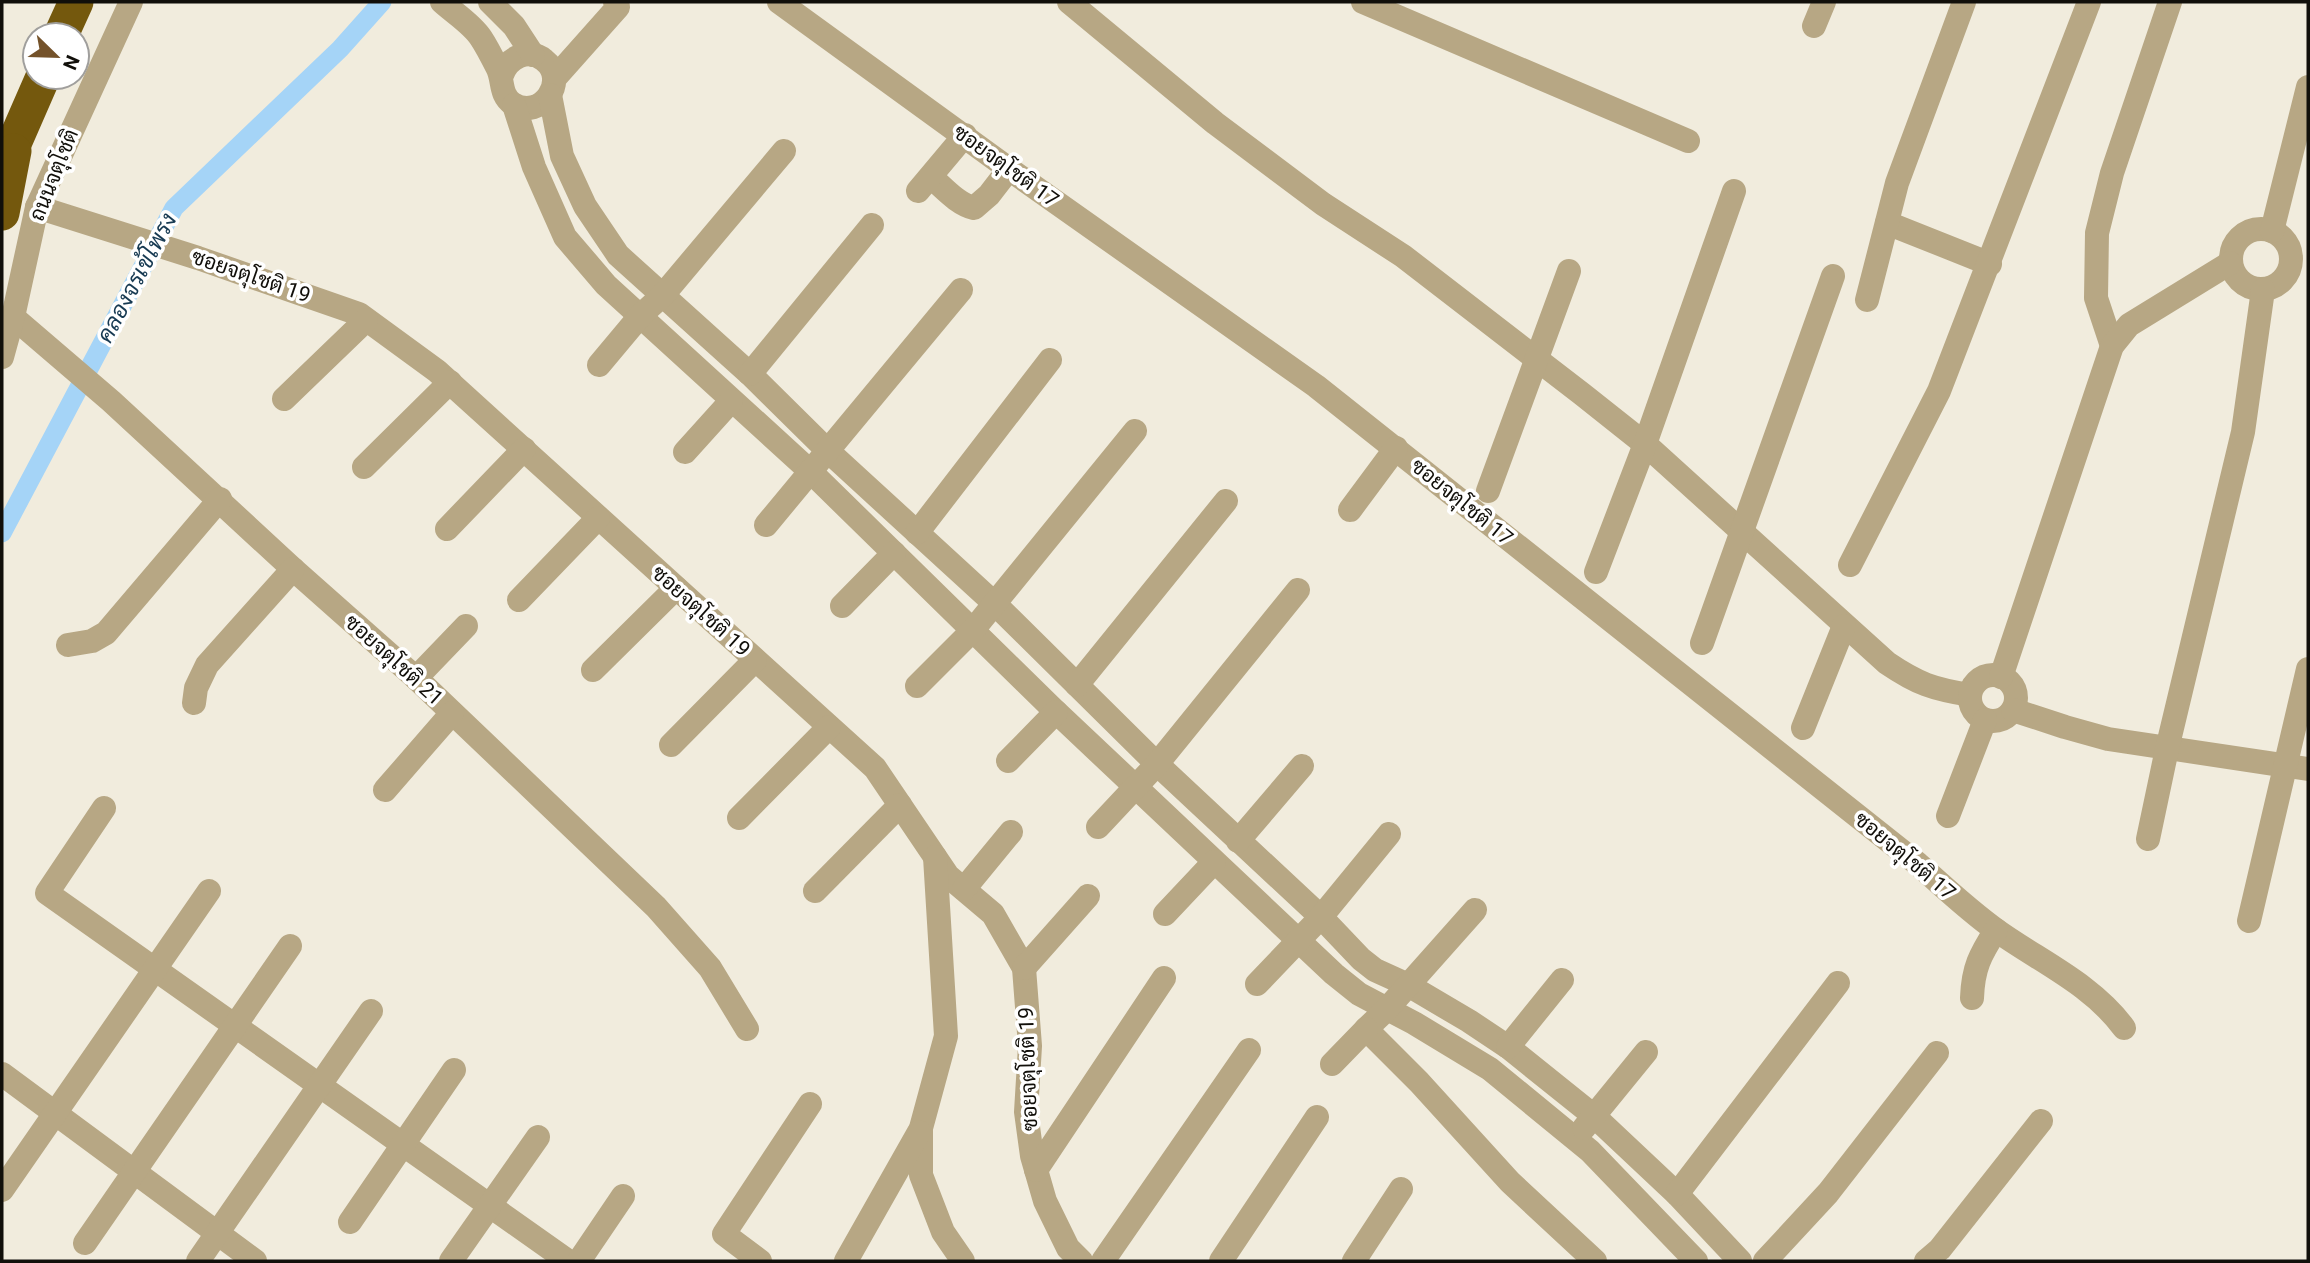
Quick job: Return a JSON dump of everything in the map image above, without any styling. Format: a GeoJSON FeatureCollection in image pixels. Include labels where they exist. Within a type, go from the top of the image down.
{"type":"FeatureCollection","features":[{"type":"Feature","properties":{"kind":"highway"},"geometry":{"type":"LineString","coordinates":[[67,21],[76,2]]}},
{"type":"Feature","properties":{"kind":"highway"},"geometry":{"type":"LineString","coordinates":[[2,172],[37,91]]}},
{"type":"Feature","properties":{"kind":"highway"},"geometry":{"type":"LineString","coordinates":[[2,214],[17,137]]}},
{"type":"Feature","properties":{"kind":"street","name":"ถนนจตุโชติ"},"geometry":{"type":"LineString","coordinates":[[2,357],[37,207],[131,2]]}},
{"type":"Feature","properties":{"kind":"street"},"geometry":{"type":"LineString","coordinates":[[442,2],[480,36],[502,75],[503,92],[514,104],[534,167],[565,237],[606,285],[811,472],[1056,712],[1342,981],[1359,994],[1414,1023],[1490,1069],[1590,1151],[1696,1261]]}},
{"type":"Feature","properties":{"kind":"street"},"geometry":{"type":"LineString","coordinates":[[490,2],[514,26],[546,73],[562,156],[585,206],[618,254],[995,604],[1157,764],[1321,917],[1361,959],[1375,970],[1408,985],[1508,1046],[1594,1116],[1677,1194],[1740,1261]]}},
{"type":"Feature","properties":{"kind":"street"},"geometry":{"type":"LineString","coordinates":[[514,104],[522,107],[538,106],[546,73],[605,2]]}},
{"type":"Feature","properties":{"kind":"street"},"geometry":{"type":"LineString","coordinates":[[546,73],[618,7],[615,2]]}},
{"type":"Feature","properties":{"kind":"street","name":"ซอยจตุโชติ 17"},"geometry":{"type":"LineString","coordinates":[[779,2],[1316,386],[1918,863],[1996,930],[2077,982],[2124,1028]]}},
{"type":"Feature","properties":{"kind":"street"},"geometry":{"type":"LineString","coordinates":[[1069,2],[1215,123],[1323,204],[1403,256],[1644,444],[1887,663],[1910,679],[1934,690],[1970,695]]}},
{"type":"Feature","properties":{"kind":"street"},"geometry":{"type":"LineString","coordinates":[[1363,2],[1688,141]]}},
{"type":"Feature","properties":{"kind":"street"},"geometry":{"type":"LineString","coordinates":[[1814,26],[1824,2]]}},
{"type":"Feature","properties":{"kind":"street"},"geometry":{"type":"LineString","coordinates":[[1867,300],[1897,183],[1964,2]]}},
{"type":"Feature","properties":{"kind":"street"},"geometry":{"type":"LineString","coordinates":[[1850,565],[1939,391],[2089,2]]}},
{"type":"Feature","properties":{"kind":"street"},"geometry":{"type":"LineString","coordinates":[[2112,345],[2096,298],[2097,233],[2112,173],[2170,2]]}},
{"type":"Feature","properties":{"kind":"street"},"geometry":{"type":"LineString","coordinates":[[502,75],[510,61],[525,55],[546,73]]}},
{"type":"Feature","properties":{"kind":"street"},"geometry":{"type":"LineString","coordinates":[[2272,230],[2308,87]]}},
{"type":"Feature","properties":{"kind":"street"},"geometry":{"type":"LineString","coordinates":[[965,135],[925,184],[974,208],[989,195],[1009,169]]}},
{"type":"Feature","properties":{"kind":"street"},"geometry":{"type":"LineString","coordinates":[[599,365],[640,316],[663,295],[784,151]]}},
{"type":"Feature","properties":{"kind":"street"},"geometry":{"type":"LineString","coordinates":[[1596,572],[1734,191]]}},
{"type":"Feature","properties":{"kind":"street","name":"ซอยจตุโชติ 19"},"geometry":{"type":"LineString","coordinates":[[37,207],[295,290],[359,314],[450,383],[875,768],[948,876],[993,914],[1024,968],[1030,1046],[1026,1112],[1036,1170],[1045,1200],[1062,1236],[1068,1248],[1081,1261]]}},
{"type":"Feature","properties":{"kind":"street"},"geometry":{"type":"LineString","coordinates":[[1887,223],[1990,264]]}},
{"type":"Feature","properties":{"kind":"street"},"geometry":{"type":"LineString","coordinates":[[750,374],[872,225]]}},
{"type":"Feature","properties":{"kind":"street"},"geometry":{"type":"LineString","coordinates":[[2252,230],[2272,230],[2300,262],[2290,269],[2279,284],[2263,290],[2245,286],[2233,272],[2231,252],[2242,235],[2252,230]]}},
{"type":"Feature","properties":{"kind":"street"},"geometry":{"type":"LineString","coordinates":[[2001,677],[2112,345],[2129,325],[2230,263]]}},
{"type":"Feature","properties":{"kind":"street"},"geometry":{"type":"LineString","coordinates":[[1488,491],[1569,271]]}},
{"type":"Feature","properties":{"kind":"street"},"geometry":{"type":"LineString","coordinates":[[1702,643],[1833,276]]}},
{"type":"Feature","properties":{"kind":"street"},"geometry":{"type":"LineString","coordinates":[[766,525],[961,290]]}},
{"type":"Feature","properties":{"kind":"street"},"geometry":{"type":"LineString","coordinates":[[2148,839],[2243,432],[2263,290]]}},
{"type":"Feature","properties":{"kind":"street","name":"ซอยจตุโชติ 21"},"geometry":{"type":"LineString","coordinates":[[13,317],[111,401],[416,678],[656,907],[710,968],[747,1029]]}},
{"type":"Feature","properties":{"kind":"street"},"geometry":{"type":"LineString","coordinates":[[284,399],[366,320]]}},
{"type":"Feature","properties":{"kind":"street"},"geometry":{"type":"LineString","coordinates":[[917,533],[1050,360]]}},
{"type":"Feature","properties":{"kind":"street"},"geometry":{"type":"LineString","coordinates":[[364,467],[450,383]]}},
{"type":"Feature","properties":{"kind":"street"},"geometry":{"type":"LineString","coordinates":[[685,452],[731,401]]}},
{"type":"Feature","properties":{"kind":"street"},"geometry":{"type":"LineString","coordinates":[[917,686],[973,630],[1135,431]]}},
{"type":"Feature","properties":{"kind":"street"},"geometry":{"type":"LineString","coordinates":[[1350,510],[1396,448]]}},
{"type":"Feature","properties":{"kind":"street"},"geometry":{"type":"LineString","coordinates":[[447,529],[524,449]]}},
{"type":"Feature","properties":{"kind":"street"},"geometry":{"type":"LineString","coordinates":[[68,645],[92,641],[106,633],[220,499]]}},
{"type":"Feature","properties":{"kind":"street"},"geometry":{"type":"LineString","coordinates":[[1077,685],[1226,501]]}},
{"type":"Feature","properties":{"kind":"street"},"geometry":{"type":"LineString","coordinates":[[519,600],[598,518]]}},
{"type":"Feature","properties":{"kind":"street"},"geometry":{"type":"LineString","coordinates":[[842,606],[894,554]]}},
{"type":"Feature","properties":{"kind":"street"},"geometry":{"type":"LineString","coordinates":[[194,704],[196,688],[207,665],[293,569]]}},
{"type":"Feature","properties":{"kind":"street"},"geometry":{"type":"LineString","coordinates":[[593,670],[676,588]]}},
{"type":"Feature","properties":{"kind":"street"},"geometry":{"type":"LineString","coordinates":[[1098,827],[1157,764],[1298,590]]}},
{"type":"Feature","properties":{"kind":"street"},"geometry":{"type":"LineString","coordinates":[[416,678],[466,626]]}},
{"type":"Feature","properties":{"kind":"street"},"geometry":{"type":"LineString","coordinates":[[1803,728],[1844,626]]}},
{"type":"Feature","properties":{"kind":"street"},"geometry":{"type":"LineString","coordinates":[[671,745],[755,660]]}},
{"type":"Feature","properties":{"kind":"street"},"geometry":{"type":"LineString","coordinates":[[2249,921],[2297,767],[2308,669]]}},
{"type":"Feature","properties":{"kind":"street"},"geometry":{"type":"LineString","coordinates":[[1985,677],[2001,677],[2013,687],[2016,702],[2013,710],[2001,720],[1985,720],[1973,710],[1970,695],[1978,681],[1985,677]]}},
{"type":"Feature","properties":{"kind":"street"},"geometry":{"type":"LineString","coordinates":[[2013,710],[2108,739],[2297,767]]}},
{"type":"Feature","properties":{"kind":"street"},"geometry":{"type":"LineString","coordinates":[[1008,761],[1056,712]]}},
{"type":"Feature","properties":{"kind":"street"},"geometry":{"type":"LineString","coordinates":[[384,790],[452,713]]}},
{"type":"Feature","properties":{"kind":"street"},"geometry":{"type":"LineString","coordinates":[[1948,816],[1985,720]]}},
{"type":"Feature","properties":{"kind":"street"},"geometry":{"type":"LineString","coordinates":[[739,818],[829,727]]}},
{"type":"Feature","properties":{"kind":"street"},"geometry":{"type":"LineString","coordinates":[[1238,841],[1302,766]]}},
{"type":"Feature","properties":{"kind":"street"},"geometry":{"type":"LineString","coordinates":[[815,891],[900,805]]}},
{"type":"Feature","properties":{"kind":"street"},"geometry":{"type":"LineString","coordinates":[[104,808],[47,893],[568,1261]]}},
{"type":"Feature","properties":{"kind":"street"},"geometry":{"type":"LineString","coordinates":[[964,889],[1012,832]]}},
{"type":"Feature","properties":{"kind":"street"},"geometry":{"type":"LineString","coordinates":[[1257,984],[1321,917],[1389,834]]}},
{"type":"Feature","properties":{"kind":"street"},"geometry":{"type":"LineString","coordinates":[[935,857],[946,1036],[921,1128],[920,1175],[943,1232],[963,1261]]}},
{"type":"Feature","properties":{"kind":"street"},"geometry":{"type":"LineString","coordinates":[[1165,914],[1214,862]]}},
{"type":"Feature","properties":{"kind":"street"},"geometry":{"type":"LineString","coordinates":[[2,1190],[209,891]]}},
{"type":"Feature","properties":{"kind":"street"},"geometry":{"type":"LineString","coordinates":[[1024,968],[1088,897]]}},
{"type":"Feature","properties":{"kind":"street"},"geometry":{"type":"LineString","coordinates":[[1332,1064],[1387,1009],[1475,910]]}},
{"type":"Feature","properties":{"kind":"street"},"geometry":{"type":"LineString","coordinates":[[1972,998],[1973,976],[1978,958],[1996,930]]}},
{"type":"Feature","properties":{"kind":"street"},"geometry":{"type":"LineString","coordinates":[[85,1243],[290,946]]}},
{"type":"Feature","properties":{"kind":"street"},"geometry":{"type":"LineString","coordinates":[[1036,1170],[1164,978]]}},
{"type":"Feature","properties":{"kind":"street"},"geometry":{"type":"LineString","coordinates":[[1508,1046],[1562,980]]}},
{"type":"Feature","properties":{"kind":"street"},"geometry":{"type":"LineString","coordinates":[[1677,1194],[1838,983]]}},
{"type":"Feature","properties":{"kind":"street"},"geometry":{"type":"LineString","coordinates":[[198,1261],[371,1011]]}},
{"type":"Feature","properties":{"kind":"street"},"geometry":{"type":"LineString","coordinates":[[1366,1029],[1419,1082],[1510,1182],[1595,1261]]}},
{"type":"Feature","properties":{"kind":"street"},"geometry":{"type":"LineString","coordinates":[[1103,1261],[1249,1050]]}},
{"type":"Feature","properties":{"kind":"street"},"geometry":{"type":"LineString","coordinates":[[1574,1139],[1646,1052]]}},
{"type":"Feature","properties":{"kind":"street"},"geometry":{"type":"LineString","coordinates":[[1765,1261],[1828,1193],[1937,1053]]}},
{"type":"Feature","properties":{"kind":"street"},"geometry":{"type":"LineString","coordinates":[[350,1222],[454,1070]]}},
{"type":"Feature","properties":{"kind":"street"},"geometry":{"type":"LineString","coordinates":[[2,1073],[255,1261]]}},
{"type":"Feature","properties":{"kind":"street"},"geometry":{"type":"LineString","coordinates":[[760,1261],[732,1253],[724,1234],[810,1104]]}},
{"type":"Feature","properties":{"kind":"street"},"geometry":{"type":"LineString","coordinates":[[1221,1261],[1317,1116]]}},
{"type":"Feature","properties":{"kind":"street"},"geometry":{"type":"LineString","coordinates":[[1926,1261],[1940,1249],[2041,1121]]}},
{"type":"Feature","properties":{"kind":"street"},"geometry":{"type":"LineString","coordinates":[[845,1261],[921,1128]]}},
{"type":"Feature","properties":{"kind":"street"},"geometry":{"type":"LineString","coordinates":[[450,1261],[538,1137]]}},
{"type":"Feature","properties":{"kind":"street"},"geometry":{"type":"LineString","coordinates":[[1354,1261],[1401,1189]]}},
{"type":"Feature","properties":{"kind":"street"},"geometry":{"type":"LineString","coordinates":[[579,1261],[623,1196]]}},
{"type":"Feature","properties":{"kind":"waterway","name":"คลองจรเข้โพรง"},"geometry":{"type":"LineString","coordinates":[[2,533],[174,208],[340,49],[382,2]]}}]}
